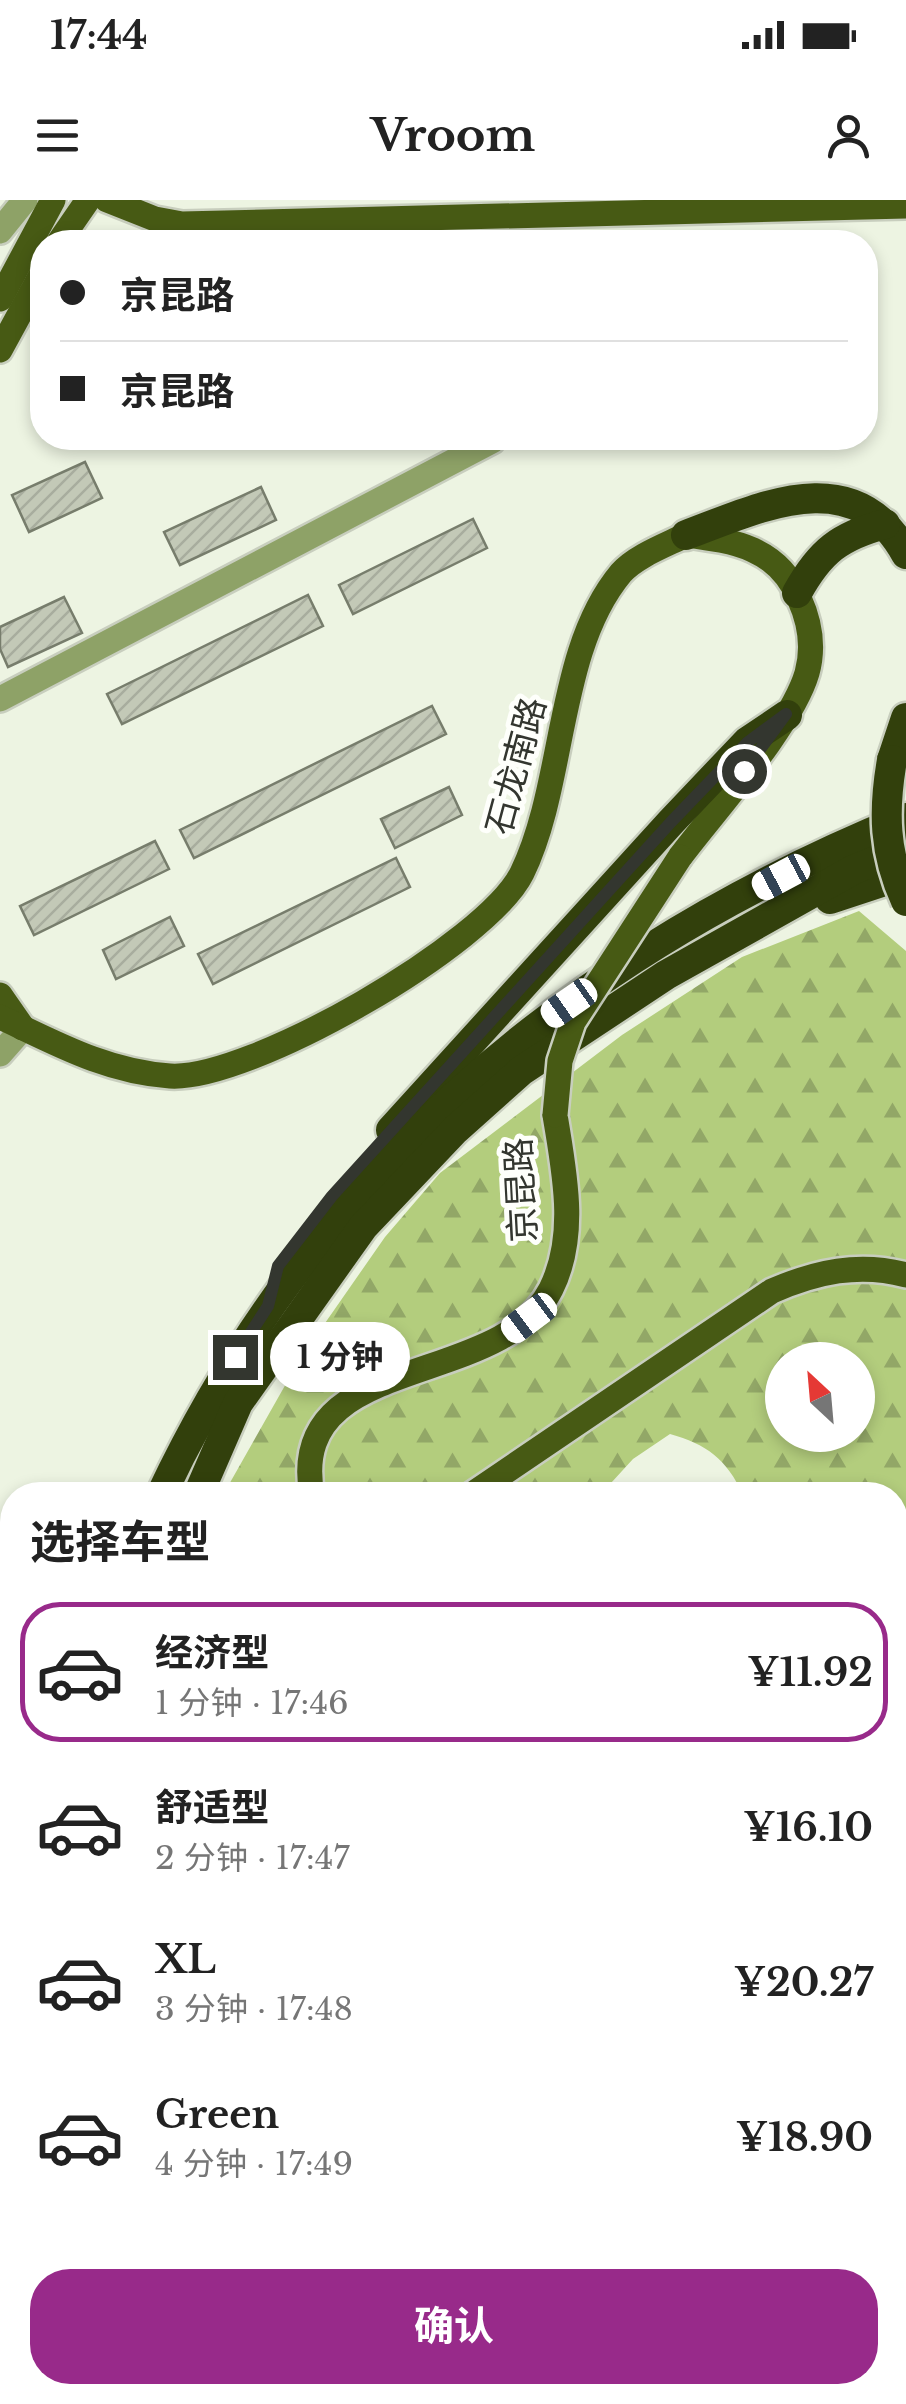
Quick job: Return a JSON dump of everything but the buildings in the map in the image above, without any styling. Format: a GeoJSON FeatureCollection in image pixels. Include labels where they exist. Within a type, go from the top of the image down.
{"type":"FeatureCollection","features":[{"type":"Feature","properties":{"kind":"highway"},"geometry":{"type":"LineString","coordinates":[[686,535],[726,502],[770,485],[827,484],[864,497],[900,525],[906,554]]}},
{"type":"Feature","properties":{"kind":"highway"},"geometry":{"type":"LineString","coordinates":[[797,593],[829,545],[849,534],[900,525]]}},
{"type":"Feature","properties":{"kind":"highway"},"geometry":{"type":"LineString","coordinates":[[268,1306],[278,1266],[345,1182],[671,822],[748,742],[786,714]]}},
{"type":"Feature","properties":{"kind":"highway"},"geometry":{"type":"LineString","coordinates":[[906,718],[899,764],[906,860]]}},
{"type":"Feature","properties":{"kind":"highway"},"geometry":{"type":"LineString","coordinates":[[899,764],[885,799],[886,844],[906,901]]}},
{"type":"Feature","properties":{"kind":"highway"},"geometry":{"type":"LineString","coordinates":[[166,1482],[202,1407],[268,1306],[345,1206],[421,1126],[510,1044],[658,942],[843,844],[906,818]]}},
{"type":"Feature","properties":{"kind":"highway","name":"京昆路"},"geometry":{"type":"LineString","coordinates":[[204,1482],[238,1402],[362,1227],[456,1130],[521,1072],[666,975],[853,870],[906,848]]}},
{"type":"Feature","properties":{"kind":"highway"},"geometry":{"type":"LineString","coordinates":[[751,926],[906,874]]}},
{"type":"Feature","properties":{"kind":"main road"},"geometry":{"type":"LineString","coordinates":[[37,230],[53,200]]}},
{"type":"Feature","properties":{"kind":"main road"},"geometry":{"type":"LineString","coordinates":[[67,230],[88,200]]}},
{"type":"Feature","properties":{"kind":"main road"},"geometry":{"type":"LineString","coordinates":[[106,200],[182,224],[906,206]]}},
{"type":"Feature","properties":{"kind":"main road"},"geometry":{"type":"LineString","coordinates":[[0,299],[30,243]]}},
{"type":"Feature","properties":{"kind":"main road"},"geometry":{"type":"LineString","coordinates":[[0,350],[30,295]]}},
{"type":"Feature","properties":{"kind":"main road"},"geometry":{"type":"LineString","coordinates":[[686,535],[764,552],[783,570],[797,593],[811,640],[807,672],[786,714]]}},
{"type":"Feature","properties":{"kind":"main road","name":"石龙南路"},"geometry":{"type":"LineString","coordinates":[[0,995],[12,1022],[98,1064],[173,1077],[241,1065],[387,987],[469,932],[520,877],[540,825],[584,644],[604,601],[623,571],[686,535]]}},
{"type":"Feature","properties":{"kind":"main road","name":"京昆路"},"geometry":{"type":"LineString","coordinates":[[310,1482],[308,1463],[316,1433],[333,1410],[390,1380],[500,1340],[529,1318],[550,1291],[567,1228],[555,1115],[560,1061],[573,1022],[680,856],[786,714]]}},
{"type":"Feature","properties":{"kind":"main road"},"geometry":{"type":"LineString","coordinates":[[491,1482],[772,1291],[818,1273],[842,1270],[906,1276]]}},
{"type":"Feature","properties":{"kind":"street"},"geometry":{"type":"LineString","coordinates":[[0,231],[25,200]]}},
{"type":"Feature","properties":{"kind":"street"},"geometry":{"type":"LineString","coordinates":[[0,698],[475,450]]}},
{"type":"Feature","properties":{"kind":"street"},"geometry":{"type":"LineString","coordinates":[[0,1054],[12,1022]]}},
{"type":"Feature","properties":{"kind":"green space"},"geometry":{"type":"Polygon","coordinates":[[[859,911],[906,951],[906,1482],[736,1482],[714,1455],[670,1434],[633,1459],[612,1482],[230,1482],[300,1359],[385,1237],[440,1173],[622,1035],[742,957],[859,911]]]}},
{"type":"Feature","properties":{"kind":"route"},"geometry":{"type":"LineString","coordinates":[[235,1357],[268,1306],[278,1266],[332,1196],[671,822],[748,742],[786,714],[744,771]]}}]}
